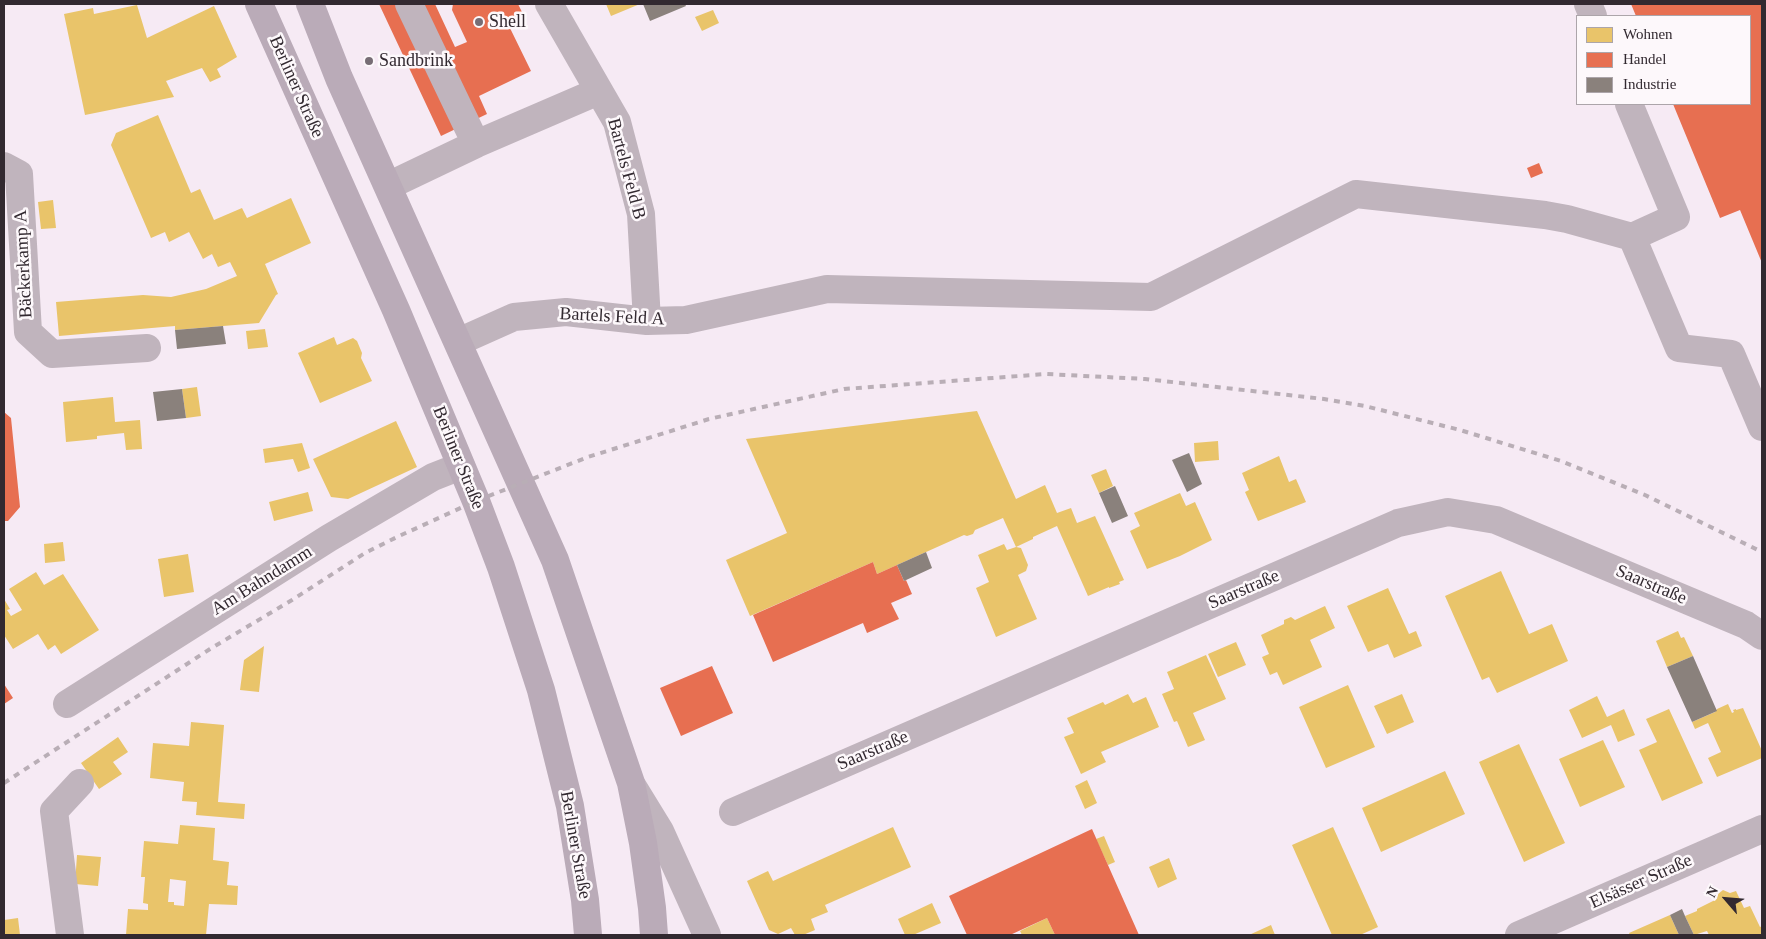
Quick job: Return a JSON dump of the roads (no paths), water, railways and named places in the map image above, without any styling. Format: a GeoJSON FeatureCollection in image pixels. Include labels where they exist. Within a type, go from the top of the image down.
{"type":"FeatureCollection","features":[{"type":"Feature","properties":{"kind":"main road","name":"Berliner Straße"},"geometry":{"type":"LineString","coordinates":[[258,4],[396,310],[501,567],[541,690],[570,806],[585,900],[588,935]]}},
{"type":"Feature","properties":{"kind":"main road"},"geometry":{"type":"LineString","coordinates":[[310,4],[339,78],[556,560],[630,783],[643,843],[654,935]]}},
{"type":"Feature","properties":{"kind":"street"},"geometry":{"type":"LineString","coordinates":[[409,4],[476,144]]}},
{"type":"Feature","properties":{"kind":"street","name":"Bartels Feld B"},"geometry":{"type":"LineString","coordinates":[[549,4],[617,122],[641,214],[647,321]]}},
{"type":"Feature","properties":{"kind":"street"},"geometry":{"type":"LineString","coordinates":[[388,186],[476,144],[599,91]]}},
{"type":"Feature","properties":{"kind":"street"},"geometry":{"type":"LineString","coordinates":[[1629,105],[1676,217],[1632,237],[1679,348],[1731,354],[1762,427]]}},
{"type":"Feature","properties":{"kind":"street","name":"Bäckerkamp A"},"geometry":{"type":"LineString","coordinates":[[4,166],[19,174],[28,332],[52,354],[148,348]]}},
{"type":"Feature","properties":{"kind":"street","name":"Bartels Feld A"},"geometry":{"type":"LineString","coordinates":[[458,342],[514,317],[566,312],[647,321],[686,320],[827,288],[1151,296],[1356,194],[1545,215],[1567,219],[1632,237]]}},
{"type":"Feature","properties":{"kind":"street","name":"Am Bahndamm"},"geometry":{"type":"LineString","coordinates":[[67,704],[330,538],[434,477],[461,466]]}},
{"type":"Feature","properties":{"kind":"street","name":"Saarstraße"},"geometry":{"type":"LineString","coordinates":[[733,812],[1398,523],[1448,512],[1496,520],[1746,625],[1762,636]]}},
{"type":"Feature","properties":{"kind":"street"},"geometry":{"type":"LineString","coordinates":[[630,783],[660,831],[707,935]]}},
{"type":"Feature","properties":{"kind":"street"},"geometry":{"type":"LineString","coordinates":[[70,935],[54,811],[80,784]]}},
{"type":"Feature","properties":{"kind":"street","name":"Elsässer Straße"},"geometry":{"type":"LineString","coordinates":[[1519,935],[1762,829]]}},
{"type":"Feature","properties":{"kind":"railway"},"geometry":{"type":"LineString","coordinates":[[4,783],[210,649],[292,600],[365,553],[397,537],[476,501],[588,457],[709,419],[844,389],[1046,374],[1145,379],[1324,399],[1365,406],[1460,430],[1561,461],[1645,495],[1762,552]]}},
{"type":"Feature","properties":{"kind":"place","name":"Shell"},"geometry":{"type":"Point","coordinates":[479,22]}},
{"type":"Feature","properties":{"kind":"place","name":"Sandbrink"},"geometry":{"type":"Point","coordinates":[369,61]}}]}
